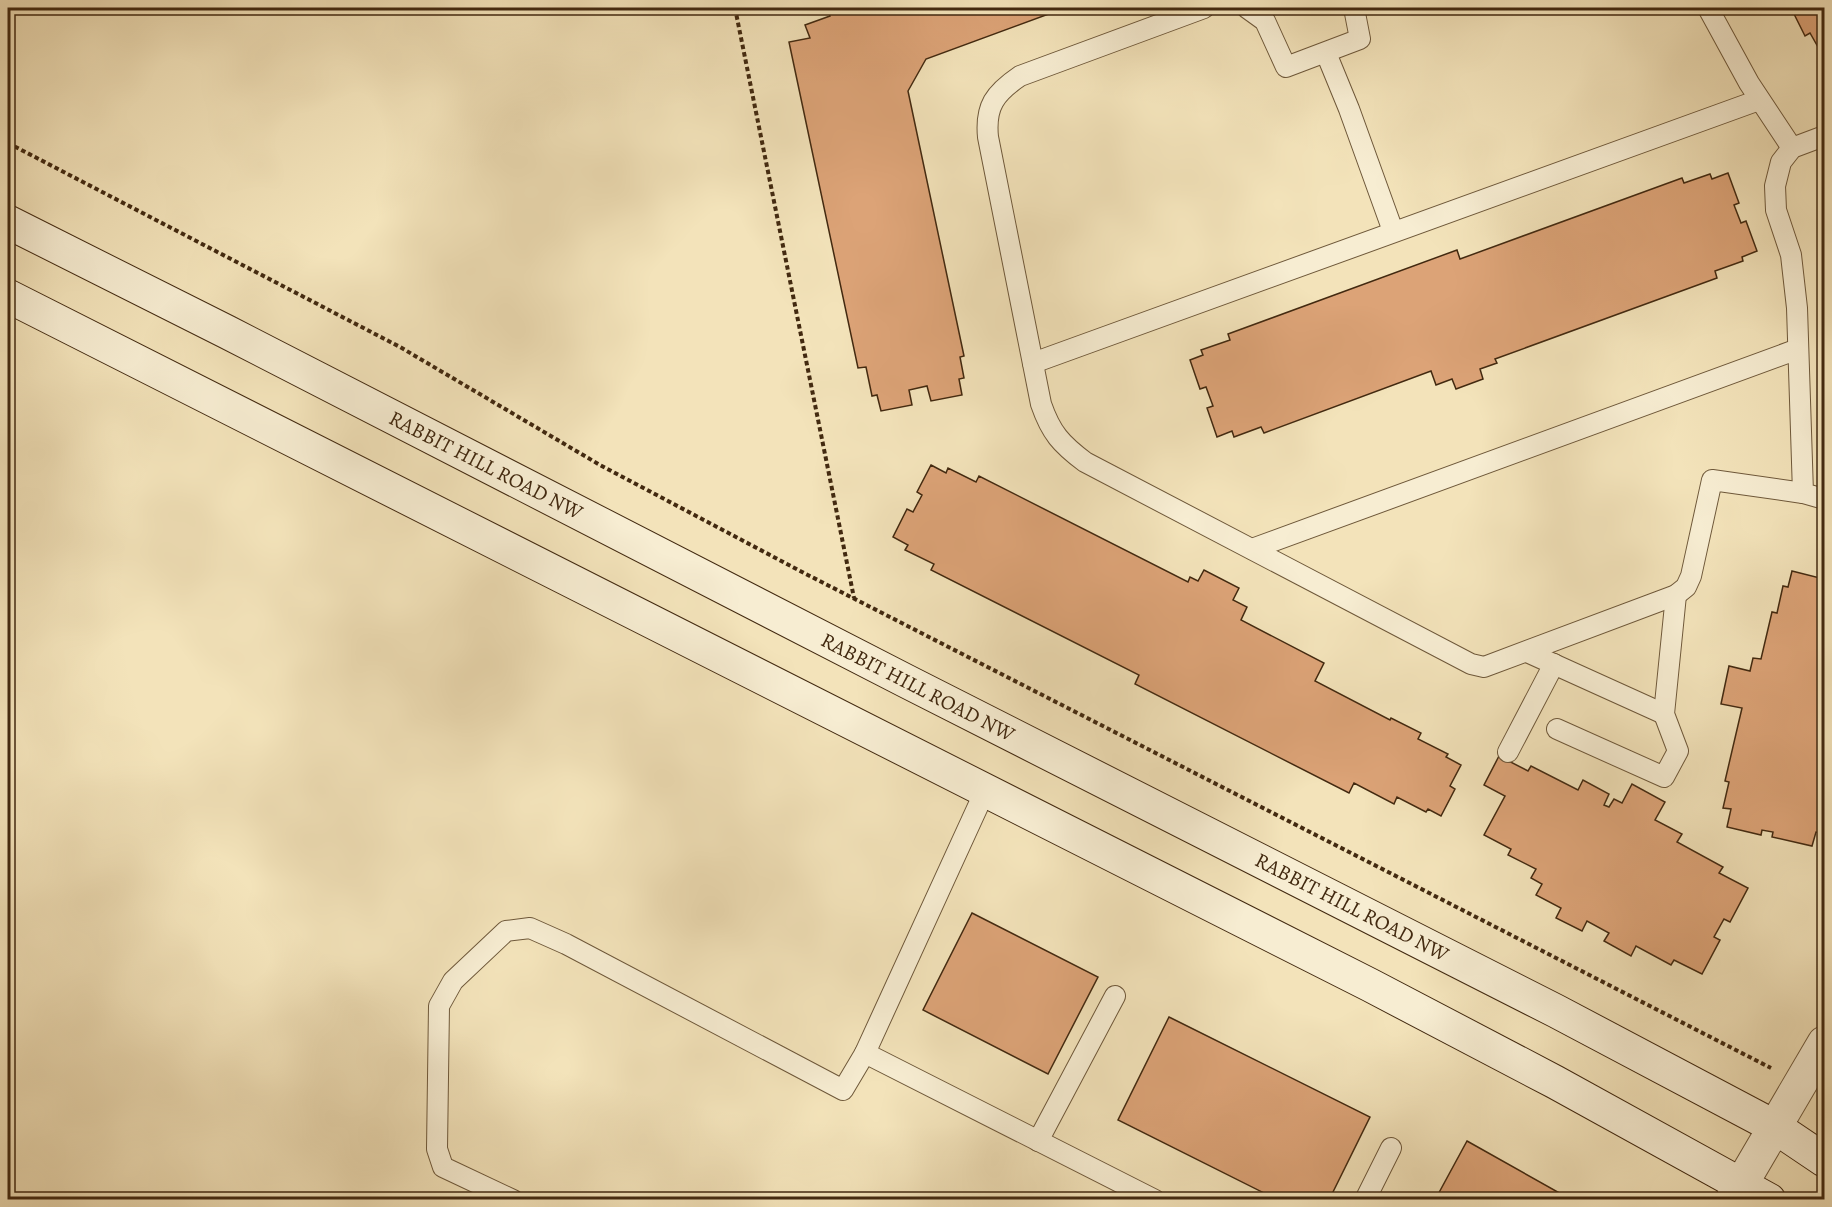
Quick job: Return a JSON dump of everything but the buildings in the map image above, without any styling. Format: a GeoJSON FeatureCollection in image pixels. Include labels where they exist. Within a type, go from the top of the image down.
{"type":"FeatureCollection","features":[{"type":"Feature","properties":{"kind":"main road","name":"RABBIT HILL ROAD NW"},"geometry":{"type":"LineString","coordinates":[[8,222],[227,332],[916,687],[1556,1011],[1775,1127],[1824,1160]]}},
{"type":"Feature","properties":{"kind":"main road"},"geometry":{"type":"LineString","coordinates":[[8,296],[1370,984],[1748,1194],[1775,1127],[1824,1043]]}},
{"type":"Feature","properties":{"kind":"lane"},"geometry":{"type":"LineString","coordinates":[[1204,8],[1020,76],[996,96],[989,109],[988,136],[1046,421],[1053,434],[1067,449],[1085,462],[1471,664],[1484,667],[1676,595],[1686,587],[1691,576],[1712,480],[1803,493],[1824,499]]}},
{"type":"Feature","properties":{"kind":"lane"},"geometry":{"type":"LineString","coordinates":[[1247,8],[1265,21],[1286,67],[1360,39],[1354,8]]}},
{"type":"Feature","properties":{"kind":"lane"},"geometry":{"type":"LineString","coordinates":[[1708,8],[1759,100],[1792,148]]}},
{"type":"Feature","properties":{"kind":"lane"},"geometry":{"type":"LineString","coordinates":[[1326,53],[1393,231]]}},
{"type":"Feature","properties":{"kind":"lane"},"geometry":{"type":"LineString","coordinates":[[1033,363],[1759,100]]}},
{"type":"Feature","properties":{"kind":"lane"},"geometry":{"type":"LineString","coordinates":[[1803,493],[1797,308],[1791,255],[1776,210],[1775,186],[1781,162],[1792,148],[1824,136]]}},
{"type":"Feature","properties":{"kind":"lane"},"geometry":{"type":"LineString","coordinates":[[1252,549],[1798,349]]}},
{"type":"Feature","properties":{"kind":"lane"},"geometry":{"type":"LineString","coordinates":[[1557,729],[1664,777],[1678,751],[1664,714],[1676,595]]}},
{"type":"Feature","properties":{"kind":"lane"},"geometry":{"type":"LineString","coordinates":[[1527,652],[1664,714]]}},
{"type":"Feature","properties":{"kind":"lane"},"geometry":{"type":"LineString","coordinates":[[1508,752],[1554,664]]}},
{"type":"Feature","properties":{"kind":"lane"},"geometry":{"type":"LineString","coordinates":[[513,1200],[443,1167],[437,1149],[439,1006],[453,981],[506,930],[530,928],[566,944],[843,1090],[865,1053],[985,791]]}},
{"type":"Feature","properties":{"kind":"lane"},"geometry":{"type":"LineString","coordinates":[[1038,1141],[1115,996]]}},
{"type":"Feature","properties":{"kind":"lane"},"geometry":{"type":"LineString","coordinates":[[865,1053],[1155,1200]]}},
{"type":"Feature","properties":{"kind":"lane"},"geometry":{"type":"LineString","coordinates":[[1365,1200],[1391,1148]]}},
{"type":"Feature","properties":{"kind":"path"},"geometry":{"type":"LineString","coordinates":[[735,8],[854,598]]}},
{"type":"Feature","properties":{"kind":"path"},"geometry":{"type":"LineString","coordinates":[[8,143],[400,347],[600,465],[1800,1084]]}}]}
